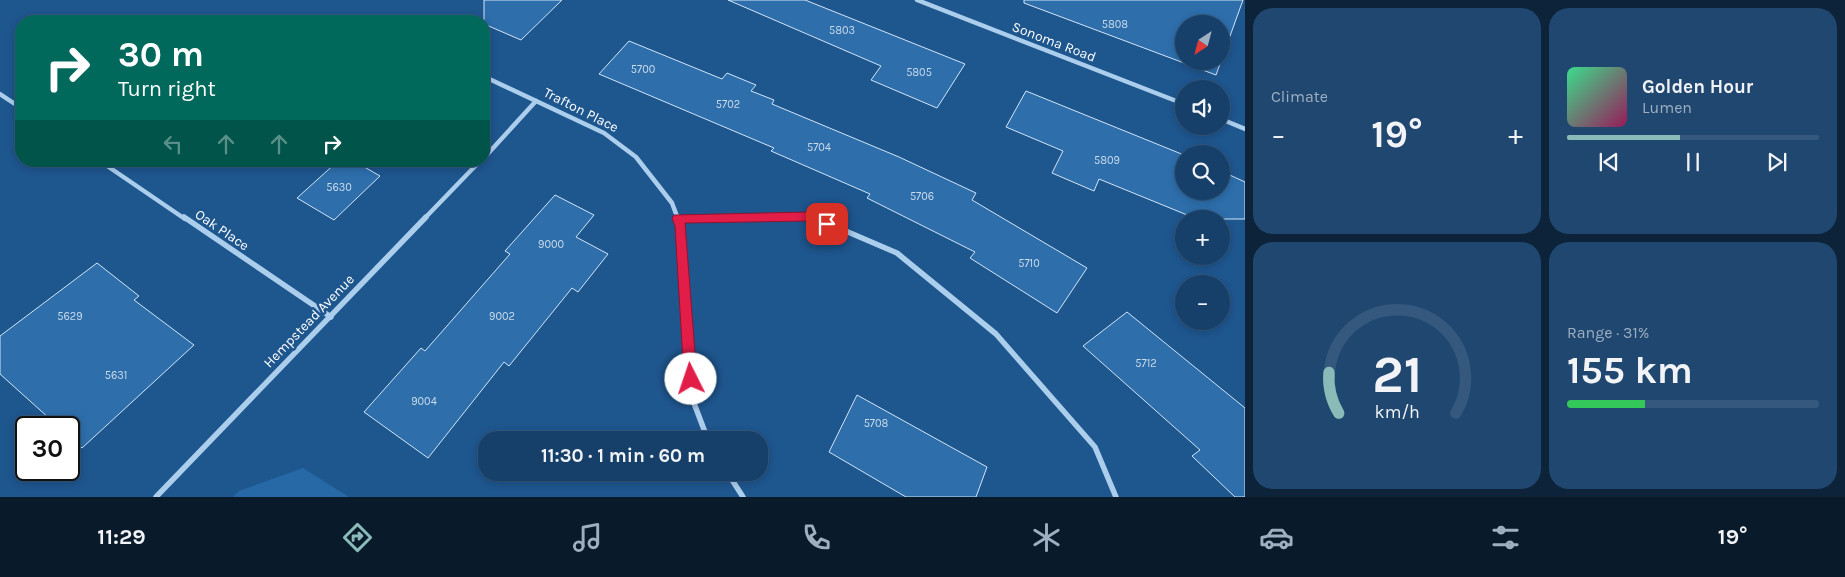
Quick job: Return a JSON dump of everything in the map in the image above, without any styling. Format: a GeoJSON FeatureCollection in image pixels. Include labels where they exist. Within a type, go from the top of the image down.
{"type":"FeatureCollection","features":[{"type":"Feature","properties":{"kind":"street","name":"Sonoma Road"},"geometry":{"type":"LineString","coordinates":[[917,0],[1175,100]]}},
{"type":"Feature","properties":{"kind":"street","name":"Trafton Place"},"geometry":{"type":"LineString","coordinates":[[490,79],[604,134],[636,157],[672,202],[681,226],[692,398],[705,431]]}},
{"type":"Feature","properties":{"kind":"street"},"geometry":{"type":"LineString","coordinates":[[0,94],[15,104]]}},
{"type":"Feature","properties":{"kind":"street"},"geometry":{"type":"LineString","coordinates":[[490,152],[536,102]]}},
{"type":"Feature","properties":{"kind":"street"},"geometry":{"type":"LineString","coordinates":[[1230,123],[1245,129]]}},
{"type":"Feature","properties":{"kind":"street","name":"Oak Place"},"geometry":{"type":"LineString","coordinates":[[109,167],[331,317]]}},
{"type":"Feature","properties":{"kind":"street","name":"Hempstead Avenue"},"geometry":{"type":"LineString","coordinates":[[156,497],[474,167]]}},
{"type":"Feature","properties":{"kind":"street"},"geometry":{"type":"LineString","coordinates":[[678,218],[810,216],[897,253],[996,334],[1095,446],[1116,497]]}},
{"type":"Feature","properties":{"kind":"street"},"geometry":{"type":"LineString","coordinates":[[733,481],[743,497]]}},
{"type":"Feature","properties":{"kind":"shaded area"},"geometry":{"type":"Polygon","coordinates":[[[303,468],[349,497],[233,497],[239,491],[303,468]]]}},
{"type":"Feature","properties":{"kind":"building"},"geometry":{"type":"Polygon","coordinates":[[[484,0],[562,0],[521,40],[490,27],[490,15],[484,15],[484,0]]]}},
{"type":"Feature","properties":{"kind":"building"},"geometry":{"type":"Polygon","coordinates":[[[728,0],[805,0],[965,64],[937,108],[871,80],[881,66],[728,0]]]}},
{"type":"Feature","properties":{"kind":"building"},"geometry":{"type":"Polygon","coordinates":[[[1024,0],[1243,0],[1230,36],[1230,15],[1175,15],[1175,60],[1024,3],[1024,0]]]}},
{"type":"Feature","properties":{"kind":"building"},"geometry":{"type":"Polygon","coordinates":[[[629,41],[722,79],[727,73],[756,85],[751,91],[774,100],[772,104],[899,157],[976,193],[972,200],[1087,268],[1057,313],[970,258],[975,252],[867,198],[870,194],[771,151],[774,148],[599,74],[629,41]]]}},
{"type":"Feature","properties":{"kind":"building"},"geometry":{"type":"Polygon","coordinates":[[[1203,70],[1218,70],[1216,75],[1203,70]]]}},
{"type":"Feature","properties":{"kind":"building"},"geometry":{"type":"Polygon","coordinates":[[[1026,91],[1175,151],[1175,200],[1230,200],[1230,175],[1245,182],[1245,219],[1230,219],[1230,210],[1175,210],[1099,179],[1094,191],[1052,173],[1063,151],[1006,127],[1026,91]]]}},
{"type":"Feature","properties":{"kind":"building"},"geometry":{"type":"Polygon","coordinates":[[[331,167],[364,167],[380,176],[334,220],[297,198],[331,167]]]}},
{"type":"Feature","properties":{"kind":"building"},"geometry":{"type":"Polygon","coordinates":[[[555,195],[594,215],[576,237],[608,254],[578,292],[572,288],[509,366],[504,362],[428,458],[364,412],[421,348],[425,351],[510,254],[505,251],[555,195]]]}},
{"type":"Feature","properties":{"kind":"building"},"geometry":{"type":"Polygon","coordinates":[[[97,263],[139,296],[134,300],[194,345],[82,448],[80,446],[80,416],[47,416],[0,374],[0,336],[97,263]]]}},
{"type":"Feature","properties":{"kind":"building"},"geometry":{"type":"Polygon","coordinates":[[[1127,312],[1245,408],[1245,497],[1235,497],[1192,456],[1200,450],[1083,346],[1127,312]]]}},
{"type":"Feature","properties":{"kind":"building"},"geometry":{"type":"Polygon","coordinates":[[[857,395],[987,467],[976,497],[906,497],[829,452],[857,395]]]}},
{"type":"Feature","properties":{"kind":"route"},"geometry":{"type":"LineString","coordinates":[[691,379],[681,226],[678,218],[810,216],[827,224]]}}]}
